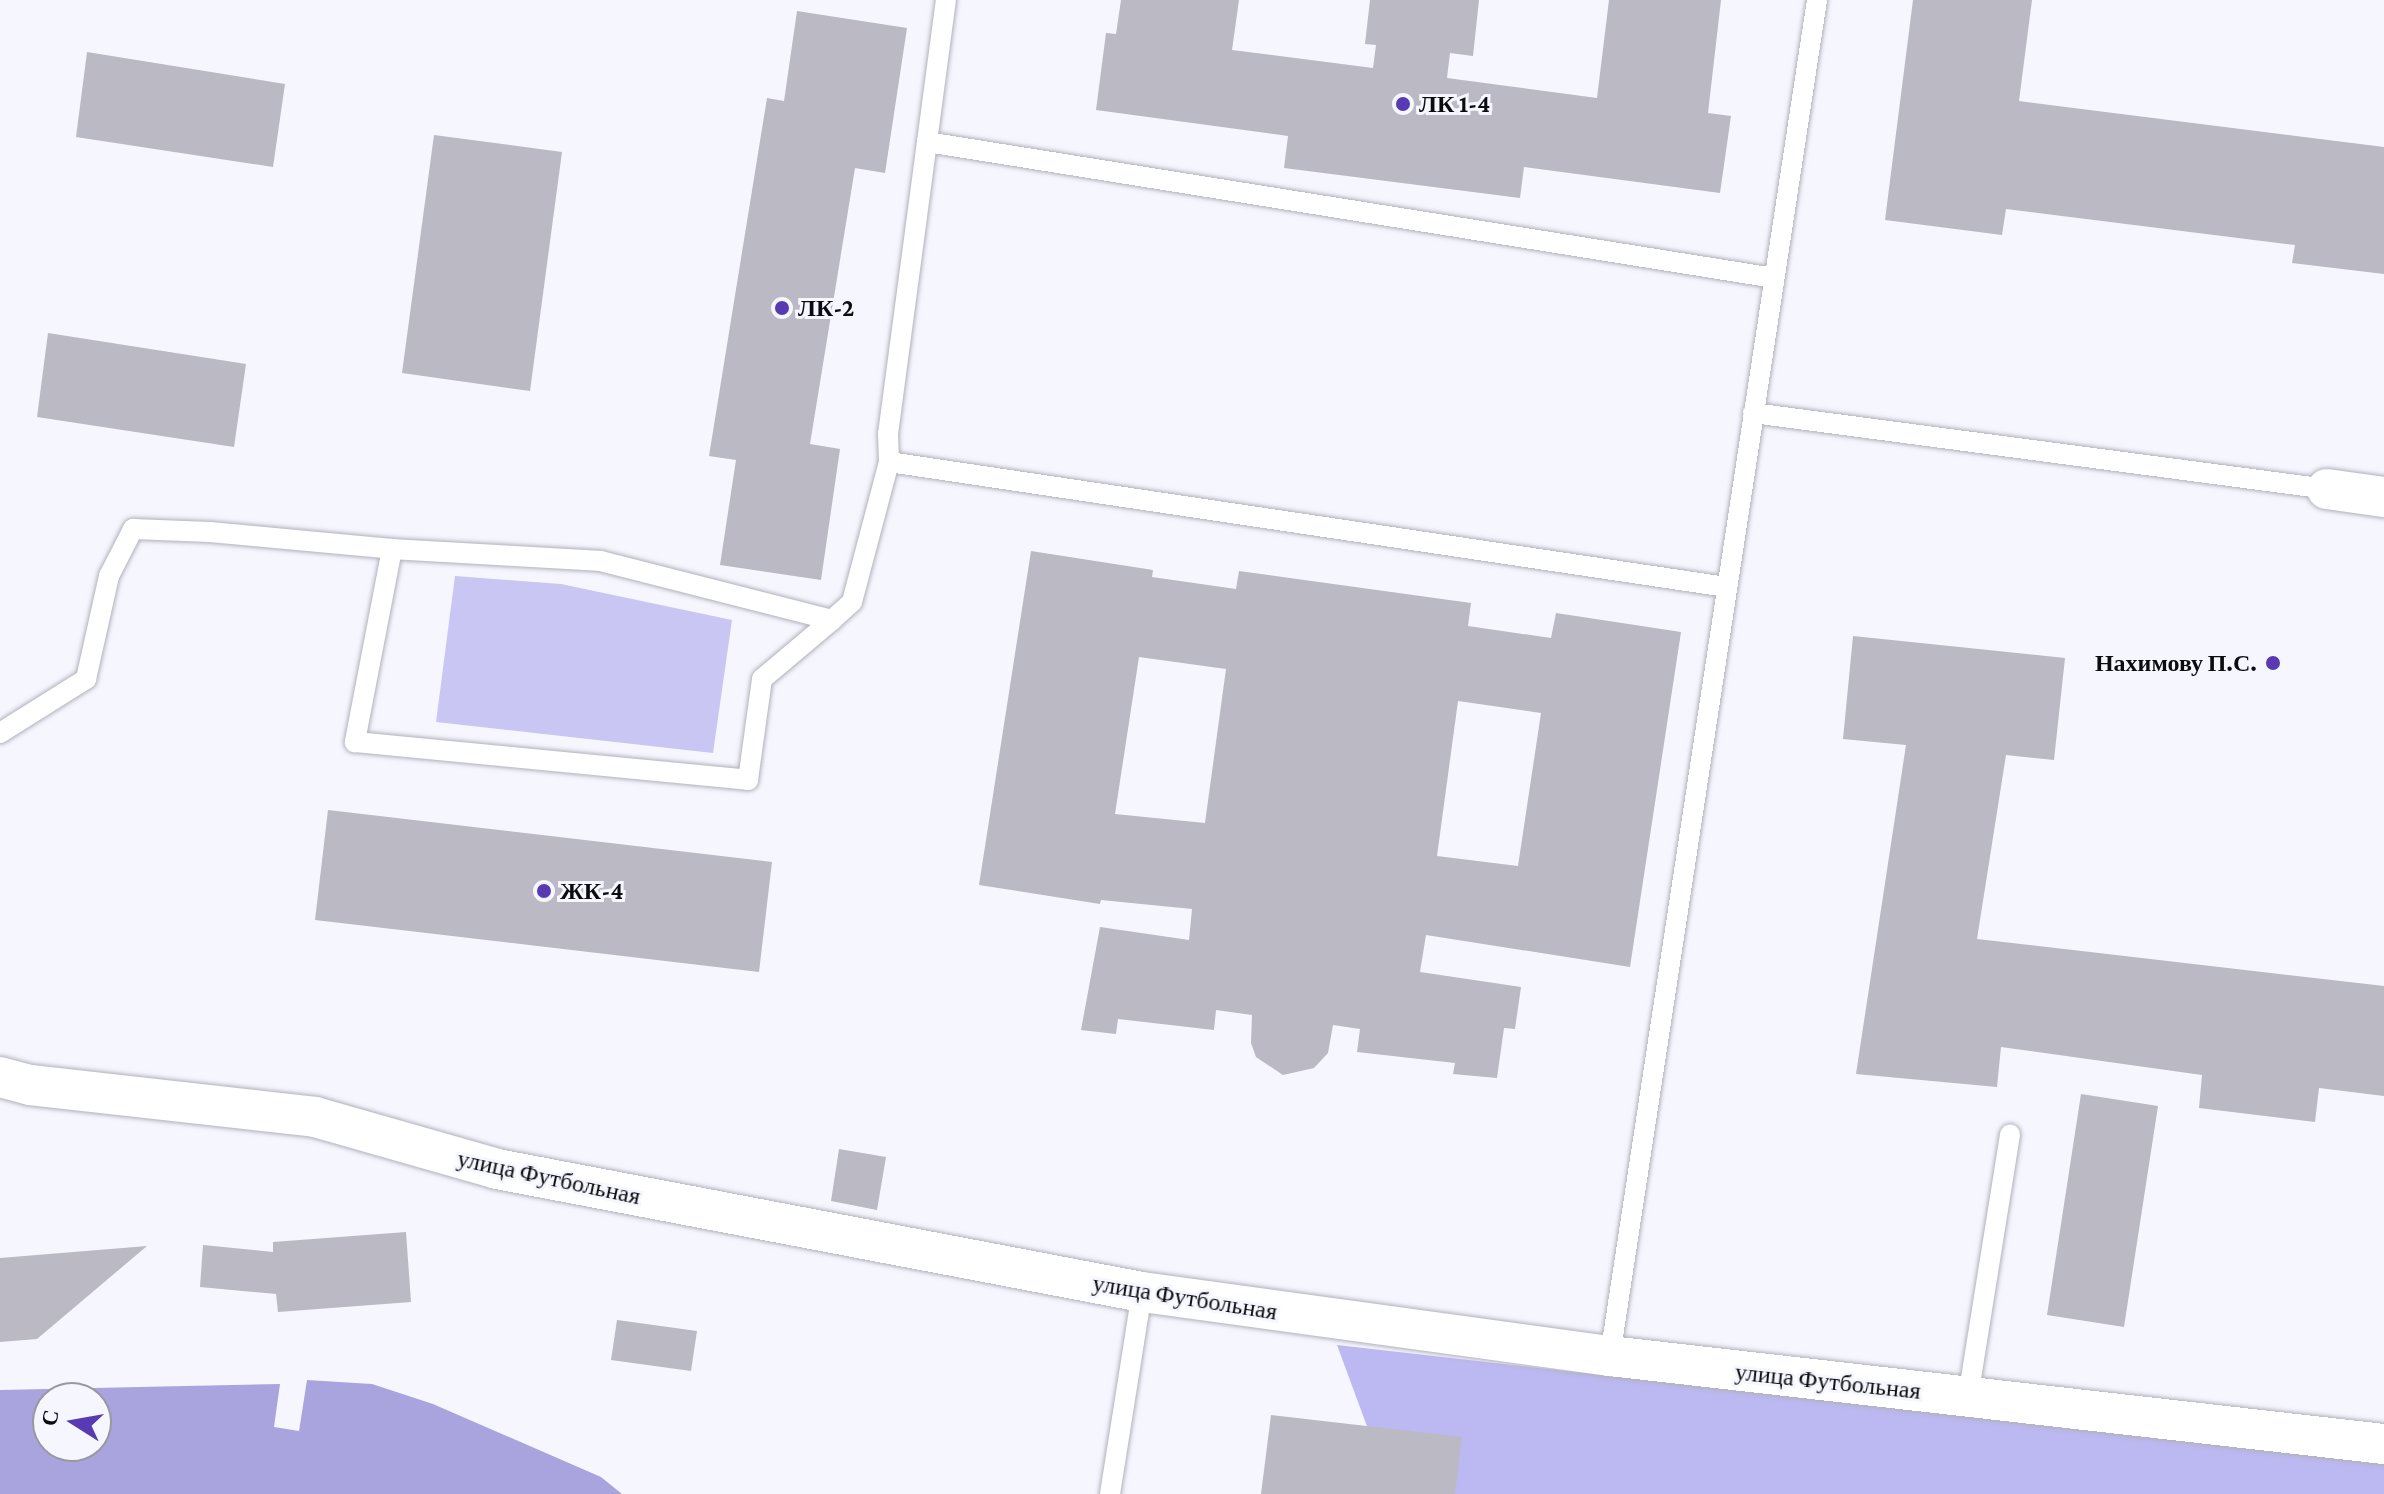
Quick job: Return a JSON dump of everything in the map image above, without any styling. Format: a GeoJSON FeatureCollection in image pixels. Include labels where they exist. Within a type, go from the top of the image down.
{"type":"FeatureCollection","features":[{"type":"Feature","properties":{"kind":"street"},"geometry":{"type":"LineString","coordinates":[[2327,489],[2384,497]]}},
{"type":"Feature","properties":{"kind":"street","name":"улица Футбольная"},"geometry":{"type":"LineString","coordinates":[[0,1077],[30,1085],[315,1117],[497,1169],[1142,1292],[1610,1356],[2384,1444]]}},
{"type":"Feature","properties":{"kind":"lane"},"geometry":{"type":"LineString","coordinates":[[392,549],[355,742],[748,780],[762,679],[852,602],[889,462],[888,434],[946,0]]}},
{"type":"Feature","properties":{"kind":"lane"},"geometry":{"type":"LineString","coordinates":[[1610,1356],[1817,0]]}},
{"type":"Feature","properties":{"kind":"lane"},"geometry":{"type":"LineString","coordinates":[[927,142],[1774,278]]}},
{"type":"Feature","properties":{"kind":"lane"},"geometry":{"type":"LineString","coordinates":[[1753,413],[2327,489]]}},
{"type":"Feature","properties":{"kind":"lane"},"geometry":{"type":"LineString","coordinates":[[889,462],[1726,587]]}},
{"type":"Feature","properties":{"kind":"lane"},"geometry":{"type":"LineString","coordinates":[[0,733],[86,679],[109,576],[133,529],[601,561],[832,620]]}},
{"type":"Feature","properties":{"kind":"lane"},"geometry":{"type":"LineString","coordinates":[[1968,1397],[2010,1134]]}},
{"type":"Feature","properties":{"kind":"lane"},"geometry":{"type":"LineString","coordinates":[[1110,1494],[1142,1292]]}},
{"type":"Feature","properties":{"kind":"shaded area"},"geometry":{"type":"Polygon","coordinates":[[[455,576],[561,584],[732,620],[713,753],[436,722],[455,576]]]}},
{"type":"Feature","properties":{"kind":"shaded area"},"geometry":{"type":"Polygon","coordinates":[[[1337,1345],[2384,1464],[2384,1494],[1392,1494],[1337,1345]]]}},
{"type":"Feature","properties":{"kind":"shaded area"},"geometry":{"type":"Polygon","coordinates":[[[307,1380],[372,1384],[433,1404],[601,1477],[622,1494],[0,1494],[0,1390],[32,1389],[32,1462],[112,1462],[112,1388],[280,1384],[274,1427],[299,1431],[307,1380]]]}},
{"type":"Feature","properties":{"kind":"building","name":"ЛК 1-4"},"geometry":{"type":"Polygon","coordinates":[[[1121,0],[1239,0],[1232,50],[1373,68],[1376,45],[1365,44],[1370,0],[1479,0],[1473,56],[1450,53],[1447,78],[1597,98],[1609,0],[1721,0],[1708,113],[1731,116],[1720,193],[1524,167],[1520,198],[1284,168],[1288,136],[1096,110],[1106,33],[1116,34],[1121,0]]]}},
{"type":"Feature","properties":{"kind":"building"},"geometry":{"type":"Polygon","coordinates":[[[1913,0],[2032,0],[2019,101],[2384,147],[2384,274],[2292,263],[2295,245],[2006,209],[2002,235],[1885,220],[1913,0]]]}},
{"type":"Feature","properties":{"kind":"building","name":"ЛК-2"},"geometry":{"type":"Polygon","coordinates":[[[797,11],[907,28],[885,173],[855,168],[810,444],[840,449],[821,580],[720,565],[736,460],[709,456],[767,98],[784,101],[797,11]]]}},
{"type":"Feature","properties":{"kind":"building"},"geometry":{"type":"Polygon","coordinates":[[[87,52],[285,84],[273,167],[76,137],[87,52]]]}},
{"type":"Feature","properties":{"kind":"building"},"geometry":{"type":"Polygon","coordinates":[[[434,135],[562,152],[530,391],[402,373],[434,135]]]}},
{"type":"Feature","properties":{"kind":"building"},"geometry":{"type":"Polygon","coordinates":[[[48,333],[246,364],[234,447],[37,417],[48,333]]]}},
{"type":"Feature","properties":{"kind":"building"},"geometry":{"type":"Polygon","coordinates":[[[1031,551],[1153,570],[1152,577],[1236,589],[1239,571],[1471,603],[1468,626],[1551,638],[1556,613],[1681,632],[1630,967],[1426,935],[1420,972],[1521,987],[1515,1029],[1504,1028],[1497,1078],[1453,1074],[1455,1063],[1357,1052],[1360,1029],[1333,1025],[1328,1053],[1314,1068],[1283,1075],[1256,1057],[1251,1043],[1252,1015],[1216,1010],[1214,1030],[1118,1019],[1116,1034],[1081,1030],[1100,927],[1189,940],[1192,909],[1101,900],[1100,904],[979,885],[1031,551]],[[1139,657],[1115,814],[1205,823],[1226,669],[1139,657]],[[1458,701],[1437,856],[1518,866],[1541,713],[1458,701]]]}},
{"type":"Feature","properties":{"kind":"building"},"geometry":{"type":"Polygon","coordinates":[[[1853,636],[2065,658],[2054,760],[2006,755],[1977,939],[2384,986],[2384,1096],[2319,1088],[2315,1122],[2199,1108],[2202,1075],[2001,1047],[1997,1087],[1856,1074],[1906,745],[1843,739],[1853,636]]]}},
{"type":"Feature","properties":{"kind":"building","name":"ЖК-4"},"geometry":{"type":"Polygon","coordinates":[[[328,810],[772,862],[759,972],[315,920],[328,810]]]}},
{"type":"Feature","properties":{"kind":"building"},"geometry":{"type":"Polygon","coordinates":[[[2081,1094],[2158,1106],[2124,1327],[2047,1315],[2081,1094]]]}},
{"type":"Feature","properties":{"kind":"building"},"geometry":{"type":"Polygon","coordinates":[[[839,1149],[886,1157],[877,1210],[831,1201],[839,1149]]]}},
{"type":"Feature","properties":{"kind":"building"},"geometry":{"type":"Polygon","coordinates":[[[406,1232],[411,1302],[278,1312],[276,1294],[200,1287],[203,1245],[273,1252],[273,1242],[406,1232]]]}},
{"type":"Feature","properties":{"kind":"building"},"geometry":{"type":"Polygon","coordinates":[[[147,1246],[37,1339],[0,1342],[0,1258],[147,1246]]]}},
{"type":"Feature","properties":{"kind":"building"},"geometry":{"type":"Polygon","coordinates":[[[617,1320],[697,1331],[691,1371],[611,1360],[617,1320]]]}},
{"type":"Feature","properties":{"kind":"building"},"geometry":{"type":"Polygon","coordinates":[[[1271,1415],[1462,1437],[1455,1494],[1261,1494],[1271,1415]]]}},
{"type":"Feature","properties":{"kind":"place","name":"ЛК 1-4"},"geometry":{"type":"Point","coordinates":[1403,104]}},
{"type":"Feature","properties":{"kind":"place","name":"ЛК-2"},"geometry":{"type":"Point","coordinates":[782,308]}},
{"type":"Feature","properties":{"kind":"place","name":"Нахимову П.С."},"geometry":{"type":"Point","coordinates":[2273,663]}},
{"type":"Feature","properties":{"kind":"place","name":"ЖК-4"},"geometry":{"type":"Point","coordinates":[544,891]}}]}
